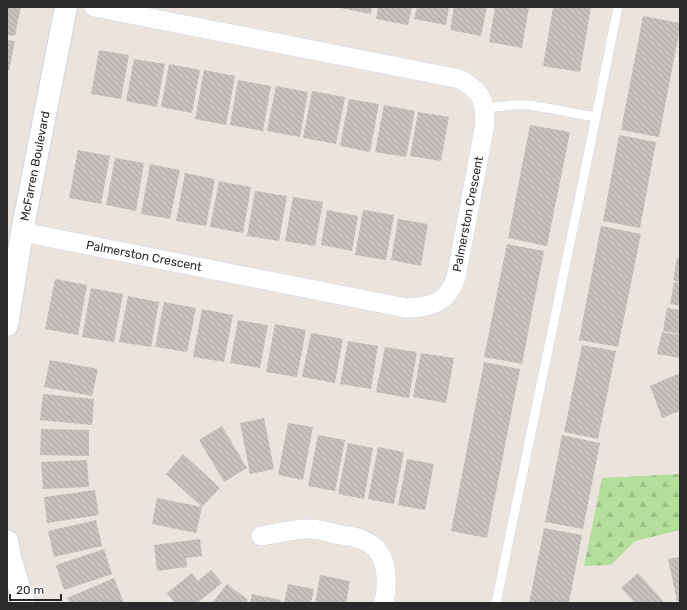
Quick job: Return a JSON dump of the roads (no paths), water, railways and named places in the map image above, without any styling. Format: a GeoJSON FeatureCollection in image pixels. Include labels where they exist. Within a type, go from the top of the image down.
{"type":"FeatureCollection","features":[{"type":"Feature","properties":{"kind":"street","name":"McFarren Boulevard"},"geometry":{"type":"LineString","coordinates":[[7,325],[22,232],[66,7]]}},
{"type":"Feature","properties":{"kind":"street","name":"Palmerston Crescent"},"geometry":{"type":"LineString","coordinates":[[22,232],[406,308],[420,308],[436,303],[449,293],[456,278],[485,124],[485,108],[481,97],[473,87],[460,79],[94,7]]}},
{"type":"Feature","properties":{"kind":"street"},"geometry":{"type":"LineString","coordinates":[[261,536],[289,530],[311,529],[361,539],[369,543],[376,549],[382,558],[386,570],[387,582],[384,603]]}},
{"type":"Feature","properties":{"kind":"street"},"geometry":{"type":"LineString","coordinates":[[7,541],[11,561],[24,603]]}},
{"type":"Feature","properties":{"kind":"lane"},"geometry":{"type":"LineString","coordinates":[[496,603],[618,7]]}},
{"type":"Feature","properties":{"kind":"lane"},"geometry":{"type":"LineString","coordinates":[[485,108],[530,105],[596,116]]}}]}
